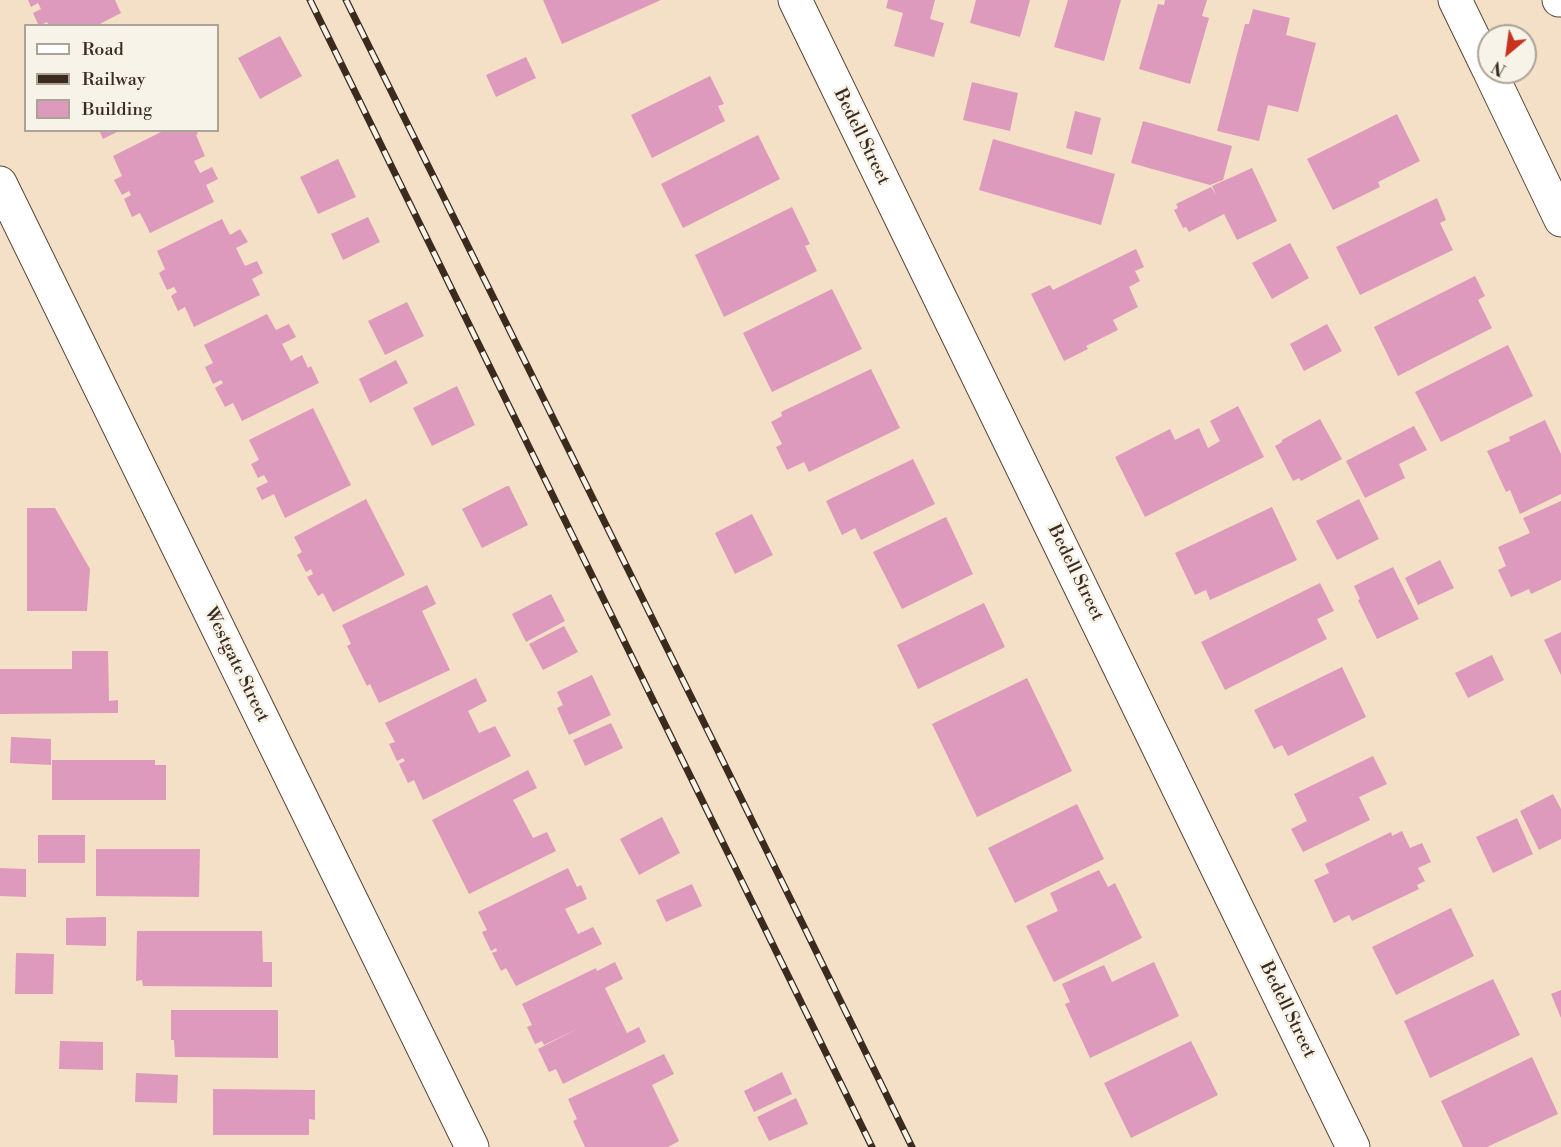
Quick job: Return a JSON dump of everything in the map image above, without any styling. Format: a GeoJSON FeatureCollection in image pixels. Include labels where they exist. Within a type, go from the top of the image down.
{"type":"FeatureCollection","features":[{"type":"Feature","properties":{"kind":"street","name":"Bedell Street"},"geometry":{"type":"LineString","coordinates":[[795,0],[1353,1147]]}},
{"type":"Feature","properties":{"kind":"street"},"geometry":{"type":"LineString","coordinates":[[1455,0],[1477,47]]}},
{"type":"Feature","properties":{"kind":"street"},"geometry":{"type":"LineString","coordinates":[[1496,84],[1561,220]]}},
{"type":"Feature","properties":{"kind":"street","name":"Westgate Street"},"geometry":{"type":"LineString","coordinates":[[0,183],[472,1147]]}},
{"type":"Feature","properties":{"kind":"building"},"geometry":{"type":"Polygon","coordinates":[[[28,0],[115,0],[121,13],[100,24],[48,24],[47,22],[38,24],[33,13],[41,9],[38,3],[31,7],[28,0]]]}},
{"type":"Feature","properties":{"kind":"building"},"geometry":{"type":"Polygon","coordinates":[[[543,0],[661,0],[562,44],[543,0]]]}},
{"type":"Feature","properties":{"kind":"building"},"geometry":{"type":"Polygon","coordinates":[[[888,0],[935,0],[930,19],[944,23],[934,57],[894,46],[903,13],[886,8],[888,0]]]}},
{"type":"Feature","properties":{"kind":"building"},"geometry":{"type":"Polygon","coordinates":[[[976,0],[1030,0],[1020,37],[970,23],[976,0]]]}},
{"type":"Feature","properties":{"kind":"building"},"geometry":{"type":"Polygon","coordinates":[[[1068,0],[1121,0],[1104,61],[1054,47],[1068,0]]]}},
{"type":"Feature","properties":{"kind":"building"},"geometry":{"type":"Polygon","coordinates":[[[1165,0],[1207,0],[1202,16],[1209,18],[1190,84],[1139,69],[1158,4],[1164,5],[1165,0]]]}},
{"type":"Feature","properties":{"kind":"building"},"geometry":{"type":"Polygon","coordinates":[[[1253,9],[1290,18],[1286,35],[1316,43],[1298,112],[1268,105],[1259,141],[1217,131],[1245,24],[1249,24],[1253,9]]]}},
{"type":"Feature","properties":{"kind":"building"},"geometry":{"type":"Polygon","coordinates":[[[280,36],[302,76],[260,99],[238,58],[280,36]]]}},
{"type":"Feature","properties":{"kind":"building"},"geometry":{"type":"Polygon","coordinates":[[[526,57],[536,78],[496,97],[486,75],[526,57]]]}},
{"type":"Feature","properties":{"kind":"building"},"geometry":{"type":"Polygon","coordinates":[[[710,76],[724,104],[718,106],[725,121],[652,158],[631,115],[710,76]]]}},
{"type":"Feature","properties":{"kind":"building"},"geometry":{"type":"Polygon","coordinates":[[[972,82],[1018,93],[1010,131],[963,120],[972,82]]]}},
{"type":"Feature","properties":{"kind":"building"},"geometry":{"type":"Polygon","coordinates":[[[1075,111],[1101,118],[1092,155],[1066,148],[1075,111]]]}},
{"type":"Feature","properties":{"kind":"building"},"geometry":{"type":"Polygon","coordinates":[[[1397,114],[1420,161],[1378,182],[1380,187],[1333,210],[1307,159],[1397,114]]]}},
{"type":"Feature","properties":{"kind":"building"},"geometry":{"type":"Polygon","coordinates":[[[1143,121],[1232,146],[1223,180],[1210,185],[1131,163],[1143,121]]]}},
{"type":"Feature","properties":{"kind":"building"},"geometry":{"type":"Polygon","coordinates":[[[100,132],[117,132],[103,139],[100,132]]]}},
{"type":"Feature","properties":{"kind":"building"},"geometry":{"type":"Polygon","coordinates":[[[161,132],[197,132],[196,135],[205,156],[194,161],[200,173],[212,167],[218,179],[206,185],[214,202],[150,233],[140,213],[132,217],[124,199],[131,195],[129,191],[122,195],[114,180],[122,176],[113,156],[161,132]]]}},
{"type":"Feature","properties":{"kind":"building"},"geometry":{"type":"Polygon","coordinates":[[[758,135],[780,179],[683,228],[661,184],[758,135]]]}},
{"type":"Feature","properties":{"kind":"building"},"geometry":{"type":"Polygon","coordinates":[[[993,139],[1115,174],[1101,225],[979,190],[993,139]]]}},
{"type":"Feature","properties":{"kind":"building"},"geometry":{"type":"Polygon","coordinates":[[[338,159],[356,197],[318,214],[300,177],[338,159]]]}},
{"type":"Feature","properties":{"kind":"building"},"geometry":{"type":"Polygon","coordinates":[[[1252,168],[1277,221],[1237,240],[1224,214],[1189,232],[1186,227],[1183,228],[1174,210],[1178,208],[1176,204],[1211,187],[1216,195],[1212,186],[1252,168]]]}},
{"type":"Feature","properties":{"kind":"building"},"geometry":{"type":"Polygon","coordinates":[[[1437,198],[1446,220],[1440,223],[1453,250],[1360,295],[1336,247],[1437,198]]]}},
{"type":"Feature","properties":{"kind":"building"},"geometry":{"type":"Polygon","coordinates":[[[792,207],[810,244],[805,246],[817,271],[724,317],[695,255],[792,207]]]}},
{"type":"Feature","properties":{"kind":"building"},"geometry":{"type":"Polygon","coordinates":[[[368,217],[380,242],[343,260],[331,234],[368,217]]]}},
{"type":"Feature","properties":{"kind":"building"},"geometry":{"type":"Polygon","coordinates":[[[222,219],[230,235],[240,229],[248,242],[236,248],[245,266],[257,261],[263,273],[252,279],[260,295],[194,327],[185,307],[178,311],[171,296],[177,292],[174,287],[167,290],[159,273],[165,269],[157,251],[222,219]]]}},
{"type":"Feature","properties":{"kind":"building"},"geometry":{"type":"Polygon","coordinates":[[[1290,243],[1309,278],[1272,299],[1252,263],[1290,243]]]}},
{"type":"Feature","properties":{"kind":"building"},"geometry":{"type":"Polygon","coordinates":[[[1136,249],[1144,267],[1135,271],[1140,281],[1129,287],[1138,307],[1113,320],[1118,330],[1086,346],[1088,349],[1064,361],[1031,294],[1050,285],[1053,290],[1136,249]]]}},
{"type":"Feature","properties":{"kind":"building"},"geometry":{"type":"Polygon","coordinates":[[[1475,276],[1485,296],[1478,300],[1492,328],[1398,376],[1374,327],[1475,276]]]}},
{"type":"Feature","properties":{"kind":"building"},"geometry":{"type":"Polygon","coordinates":[[[832,289],[862,349],[772,392],[743,333],[832,289]]]}},
{"type":"Feature","properties":{"kind":"building"},"geometry":{"type":"Polygon","coordinates":[[[407,302],[424,336],[385,355],[368,321],[407,302]]]}},
{"type":"Feature","properties":{"kind":"building"},"geometry":{"type":"Polygon","coordinates":[[[267,314],[276,330],[289,324],[296,337],[282,344],[291,361],[302,355],[308,368],[311,366],[319,383],[242,421],[233,403],[225,407],[215,388],[223,383],[221,380],[213,384],[205,367],[213,363],[204,345],[267,314]]]}},
{"type":"Feature","properties":{"kind":"building"},"geometry":{"type":"Polygon","coordinates":[[[1327,324],[1342,351],[1304,371],[1290,344],[1327,324]]]}},
{"type":"Feature","properties":{"kind":"building"},"geometry":{"type":"Polygon","coordinates":[[[1508,345],[1533,396],[1441,442],[1415,392],[1508,345]]]}},
{"type":"Feature","properties":{"kind":"building"},"geometry":{"type":"Polygon","coordinates":[[[396,360],[408,383],[370,403],[359,379],[396,360]]]}},
{"type":"Feature","properties":{"kind":"building"},"geometry":{"type":"Polygon","coordinates":[[[871,369],[900,428],[809,472],[804,462],[787,470],[776,447],[782,444],[771,422],[782,416],[781,412],[871,369]]]}},
{"type":"Feature","properties":{"kind":"building"},"geometry":{"type":"Polygon","coordinates":[[[457,386],[475,425],[432,446],[413,408],[457,386]]]}},
{"type":"Feature","properties":{"kind":"building"},"geometry":{"type":"Polygon","coordinates":[[[1238,406],[1264,457],[1145,517],[1115,457],[1170,429],[1175,440],[1199,428],[1208,448],[1220,441],[1210,421],[1238,406]]]}},
{"type":"Feature","properties":{"kind":"building"},"geometry":{"type":"Polygon","coordinates":[[[313,408],[351,485],[285,518],[274,494],[262,500],[256,488],[268,482],[264,475],[258,478],[251,464],[259,460],[249,440],[313,408]]]}},
{"type":"Feature","properties":{"kind":"building"},"geometry":{"type":"Polygon","coordinates":[[[1320,419],[1342,459],[1301,481],[1299,478],[1293,481],[1275,446],[1320,419]]]}},
{"type":"Feature","properties":{"kind":"building"},"geometry":{"type":"Polygon","coordinates":[[[1545,420],[1561,454],[1561,494],[1520,514],[1510,490],[1506,492],[1487,451],[1510,441],[1509,437],[1545,420]]]}},
{"type":"Feature","properties":{"kind":"building"},"geometry":{"type":"Polygon","coordinates":[[[1414,426],[1427,450],[1399,464],[1405,478],[1365,498],[1346,461],[1414,426]]]}},
{"type":"Feature","properties":{"kind":"building"},"geometry":{"type":"Polygon","coordinates":[[[913,459],[935,504],[861,540],[855,528],[842,535],[826,501],[913,459]]]}},
{"type":"Feature","properties":{"kind":"building"},"geometry":{"type":"Polygon","coordinates":[[[507,486],[528,525],[482,548],[462,509],[507,486]]]}},
{"type":"Feature","properties":{"kind":"building"},"geometry":{"type":"Polygon","coordinates":[[[366,499],[405,575],[333,612],[323,593],[318,596],[307,577],[313,574],[311,569],[306,572],[297,555],[302,552],[294,537],[366,499]]]}},
{"type":"Feature","properties":{"kind":"building"},"geometry":{"type":"Polygon","coordinates":[[[1359,499],[1379,539],[1337,560],[1316,521],[1359,499]]]}},
{"type":"Feature","properties":{"kind":"building"},"geometry":{"type":"Polygon","coordinates":[[[1561,501],[1561,580],[1531,594],[1529,589],[1511,597],[1498,570],[1506,566],[1498,547],[1530,533],[1523,518],[1561,501]]]}},
{"type":"Feature","properties":{"kind":"building"},"geometry":{"type":"Polygon","coordinates":[[[1272,507],[1297,560],[1210,600],[1206,590],[1195,595],[1175,553],[1272,507]]]}},
{"type":"Feature","properties":{"kind":"building"},"geometry":{"type":"Polygon","coordinates":[[[27,508],[55,508],[90,569],[87,611],[27,611],[27,508]]]}},
{"type":"Feature","properties":{"kind":"building"},"geometry":{"type":"Polygon","coordinates":[[[752,514],[773,555],[735,574],[715,533],[752,514]]]}},
{"type":"Feature","properties":{"kind":"building"},"geometry":{"type":"Polygon","coordinates":[[[946,517],[973,574],[902,609],[873,552],[946,517]]]}},
{"type":"Feature","properties":{"kind":"building"},"geometry":{"type":"Polygon","coordinates":[[[1440,560],[1454,588],[1418,605],[1405,578],[1440,560]]]}},
{"type":"Feature","properties":{"kind":"building"},"geometry":{"type":"Polygon","coordinates":[[[1393,567],[1419,619],[1377,639],[1358,600],[1360,599],[1354,586],[1393,567]]]}},
{"type":"Feature","properties":{"kind":"building"},"geometry":{"type":"Polygon","coordinates":[[[1320,583],[1334,611],[1317,619],[1327,639],[1225,690],[1201,642],[1320,583]]]}},
{"type":"Feature","properties":{"kind":"building"},"geometry":{"type":"Polygon","coordinates":[[[427,585],[436,604],[422,611],[450,670],[379,703],[370,684],[367,686],[347,646],[351,644],[342,625],[427,585]]]}},
{"type":"Feature","properties":{"kind":"building"},"geometry":{"type":"Polygon","coordinates":[[[551,594],[565,621],[526,642],[512,614],[551,594]]]}},
{"type":"Feature","properties":{"kind":"building"},"geometry":{"type":"Polygon","coordinates":[[[984,603],[1005,647],[918,689],[897,645],[984,603]]]}},
{"type":"Feature","properties":{"kind":"building"},"geometry":{"type":"Polygon","coordinates":[[[564,626],[578,652],[543,670],[529,644],[564,626]]]}},
{"type":"Feature","properties":{"kind":"building"},"geometry":{"type":"Polygon","coordinates":[[[1561,632],[1561,675],[1544,640],[1561,632]]]}},
{"type":"Feature","properties":{"kind":"building"},"geometry":{"type":"Polygon","coordinates":[[[72,651],[108,651],[109,701],[118,700],[118,713],[0,714],[0,669],[72,669],[72,651]]]}},
{"type":"Feature","properties":{"kind":"building"},"geometry":{"type":"Polygon","coordinates":[[[1492,655],[1504,680],[1468,698],[1455,673],[1492,655]]]}},
{"type":"Feature","properties":{"kind":"building"},"geometry":{"type":"Polygon","coordinates":[[[1342,667],[1366,717],[1288,756],[1282,745],[1274,749],[1254,710],[1342,667]]]}},
{"type":"Feature","properties":{"kind":"building"},"geometry":{"type":"Polygon","coordinates":[[[592,675],[611,715],[569,735],[557,708],[563,705],[557,692],[592,675]]]}},
{"type":"Feature","properties":{"kind":"building"},"geometry":{"type":"Polygon","coordinates":[[[476,678],[487,701],[468,711],[479,733],[495,726],[511,756],[423,800],[414,780],[408,783],[399,764],[405,761],[403,758],[397,761],[389,744],[395,742],[385,723],[476,678]]]}},
{"type":"Feature","properties":{"kind":"building"},"geometry":{"type":"Polygon","coordinates":[[[1027,678],[1072,771],[977,817],[932,724],[1027,678]]]}},
{"type":"Feature","properties":{"kind":"building"},"geometry":{"type":"Polygon","coordinates":[[[611,723],[623,748],[585,766],[573,740],[611,723]]]}},
{"type":"Feature","properties":{"kind":"building"},"geometry":{"type":"Polygon","coordinates":[[[11,737],[51,739],[51,765],[10,763],[11,737]]]}},
{"type":"Feature","properties":{"kind":"building"},"geometry":{"type":"Polygon","coordinates":[[[1373,756],[1387,784],[1359,797],[1370,820],[1303,852],[1291,829],[1307,821],[1294,794],[1373,756]]]}},
{"type":"Feature","properties":{"kind":"building"},"geometry":{"type":"Polygon","coordinates":[[[52,760],[155,760],[155,765],[166,765],[166,800],[52,800],[52,760]]]}},
{"type":"Feature","properties":{"kind":"building"},"geometry":{"type":"Polygon","coordinates":[[[528,770],[537,788],[513,800],[533,838],[547,832],[556,851],[469,894],[432,820],[528,770]]]}},
{"type":"Feature","properties":{"kind":"building"},"geometry":{"type":"Polygon","coordinates":[[[1553,794],[1561,809],[1561,839],[1539,850],[1520,811],[1553,794]]]}},
{"type":"Feature","properties":{"kind":"building"},"geometry":{"type":"Polygon","coordinates":[[[1077,804],[1104,859],[1015,903],[988,848],[1077,804]]]}},
{"type":"Feature","properties":{"kind":"building"},"geometry":{"type":"Polygon","coordinates":[[[662,817],[680,853],[639,875],[620,839],[662,817]]]}},
{"type":"Feature","properties":{"kind":"building"},"geometry":{"type":"Polygon","coordinates":[[[1517,818],[1533,854],[1493,873],[1476,837],[1517,818]]]}},
{"type":"Feature","properties":{"kind":"building"},"geometry":{"type":"Polygon","coordinates":[[[1402,831],[1410,848],[1422,843],[1431,862],[1418,868],[1425,881],[1417,885],[1419,889],[1352,921],[1349,915],[1334,923],[1314,880],[1329,873],[1325,864],[1391,832],[1392,836],[1402,831]]]}},
{"type":"Feature","properties":{"kind":"building"},"geometry":{"type":"Polygon","coordinates":[[[38,835],[85,835],[85,863],[38,863],[38,835]]]}},
{"type":"Feature","properties":{"kind":"building"},"geometry":{"type":"Polygon","coordinates":[[[96,849],[200,849],[199,897],[96,896],[96,849]]]}},
{"type":"Feature","properties":{"kind":"building"},"geometry":{"type":"Polygon","coordinates":[[[0,868],[26,869],[26,897],[0,896],[0,868]]]}},
{"type":"Feature","properties":{"kind":"building"},"geometry":{"type":"Polygon","coordinates":[[[568,868],[577,887],[581,885],[587,899],[565,909],[578,934],[593,927],[602,944],[516,986],[506,968],[501,971],[492,953],[497,951],[496,948],[491,951],[482,932],[487,930],[478,912],[568,868]]]}},
{"type":"Feature","properties":{"kind":"building"},"geometry":{"type":"Polygon","coordinates":[[[1099,870],[1108,887],[1115,883],[1142,938],[1054,982],[1026,926],[1058,911],[1050,893],[1099,870]]]}},
{"type":"Feature","properties":{"kind":"building"},"geometry":{"type":"Polygon","coordinates":[[[692,884],[702,906],[666,922],[656,900],[692,884]]]}},
{"type":"Feature","properties":{"kind":"building"},"geometry":{"type":"Polygon","coordinates":[[[1451,908],[1474,956],[1396,995],[1372,947],[1451,908]]]}},
{"type":"Feature","properties":{"kind":"building"},"geometry":{"type":"Polygon","coordinates":[[[106,917],[106,946],[66,945],[66,918],[106,917]]]}},
{"type":"Feature","properties":{"kind":"building"},"geometry":{"type":"Polygon","coordinates":[[[137,931],[262,931],[263,962],[272,962],[272,987],[143,986],[142,980],[136,981],[137,931]]]}},
{"type":"Feature","properties":{"kind":"building"},"geometry":{"type":"Polygon","coordinates":[[[16,953],[54,954],[53,994],[15,994],[16,953]]]}},
{"type":"Feature","properties":{"kind":"building"},"geometry":{"type":"Polygon","coordinates":[[[615,962],[623,979],[605,988],[627,1033],[639,1027],[646,1042],[563,1084],[556,1069],[549,1072],[538,1049],[579,1028],[544,1045],[542,1041],[535,1044],[527,1027],[532,1025],[522,1004],[596,968],[597,971],[615,962]]]}},
{"type":"Feature","properties":{"kind":"building"},"geometry":{"type":"Polygon","coordinates":[[[1154,962],[1179,1016],[1090,1058],[1065,1004],[1070,1002],[1062,984],[1104,965],[1112,982],[1154,962]]]}},
{"type":"Feature","properties":{"kind":"building"},"geometry":{"type":"Polygon","coordinates":[[[1493,979],[1520,1035],[1430,1078],[1404,1021],[1493,979]]]}},
{"type":"Feature","properties":{"kind":"building"},"geometry":{"type":"Polygon","coordinates":[[[1561,990],[1561,1018],[1551,994],[1561,990]]]}},
{"type":"Feature","properties":{"kind":"building"},"geometry":{"type":"Polygon","coordinates":[[[171,1010],[278,1010],[278,1058],[175,1057],[174,1040],[171,1040],[171,1010]]]}},
{"type":"Feature","properties":{"kind":"building"},"geometry":{"type":"Polygon","coordinates":[[[60,1041],[103,1042],[103,1070],[59,1069],[60,1041]]]}},
{"type":"Feature","properties":{"kind":"building"},"geometry":{"type":"Polygon","coordinates":[[[1191,1041],[1218,1095],[1131,1138],[1104,1083],[1191,1041]]]}},
{"type":"Feature","properties":{"kind":"building"},"geometry":{"type":"Polygon","coordinates":[[[664,1054],[674,1074],[652,1085],[679,1141],[668,1147],[585,1147],[573,1121],[577,1119],[568,1099],[664,1054]]]}},
{"type":"Feature","properties":{"kind":"building"},"geometry":{"type":"Polygon","coordinates":[[[1532,1057],[1558,1114],[1487,1147],[1463,1147],[1441,1101],[1532,1057]]]}},
{"type":"Feature","properties":{"kind":"building"},"geometry":{"type":"Polygon","coordinates":[[[782,1072],[792,1094],[754,1112],[744,1091],[782,1072]]]}},
{"type":"Feature","properties":{"kind":"building"},"geometry":{"type":"Polygon","coordinates":[[[136,1073],[178,1075],[177,1103],[135,1102],[136,1073]]]}},
{"type":"Feature","properties":{"kind":"building"},"geometry":{"type":"Polygon","coordinates":[[[213,1089],[315,1090],[315,1120],[309,1119],[309,1135],[213,1135],[213,1089]]]}},
{"type":"Feature","properties":{"kind":"building"},"geometry":{"type":"Polygon","coordinates":[[[796,1098],[808,1124],[769,1141],[757,1117],[796,1098]]]}},
{"type":"Feature","properties":{"kind":"railway"},"geometry":{"type":"LineString","coordinates":[[310,0],[872,1147]]}},
{"type":"Feature","properties":{"kind":"railway"},"geometry":{"type":"LineString","coordinates":[[346,0],[912,1147]]}}]}
